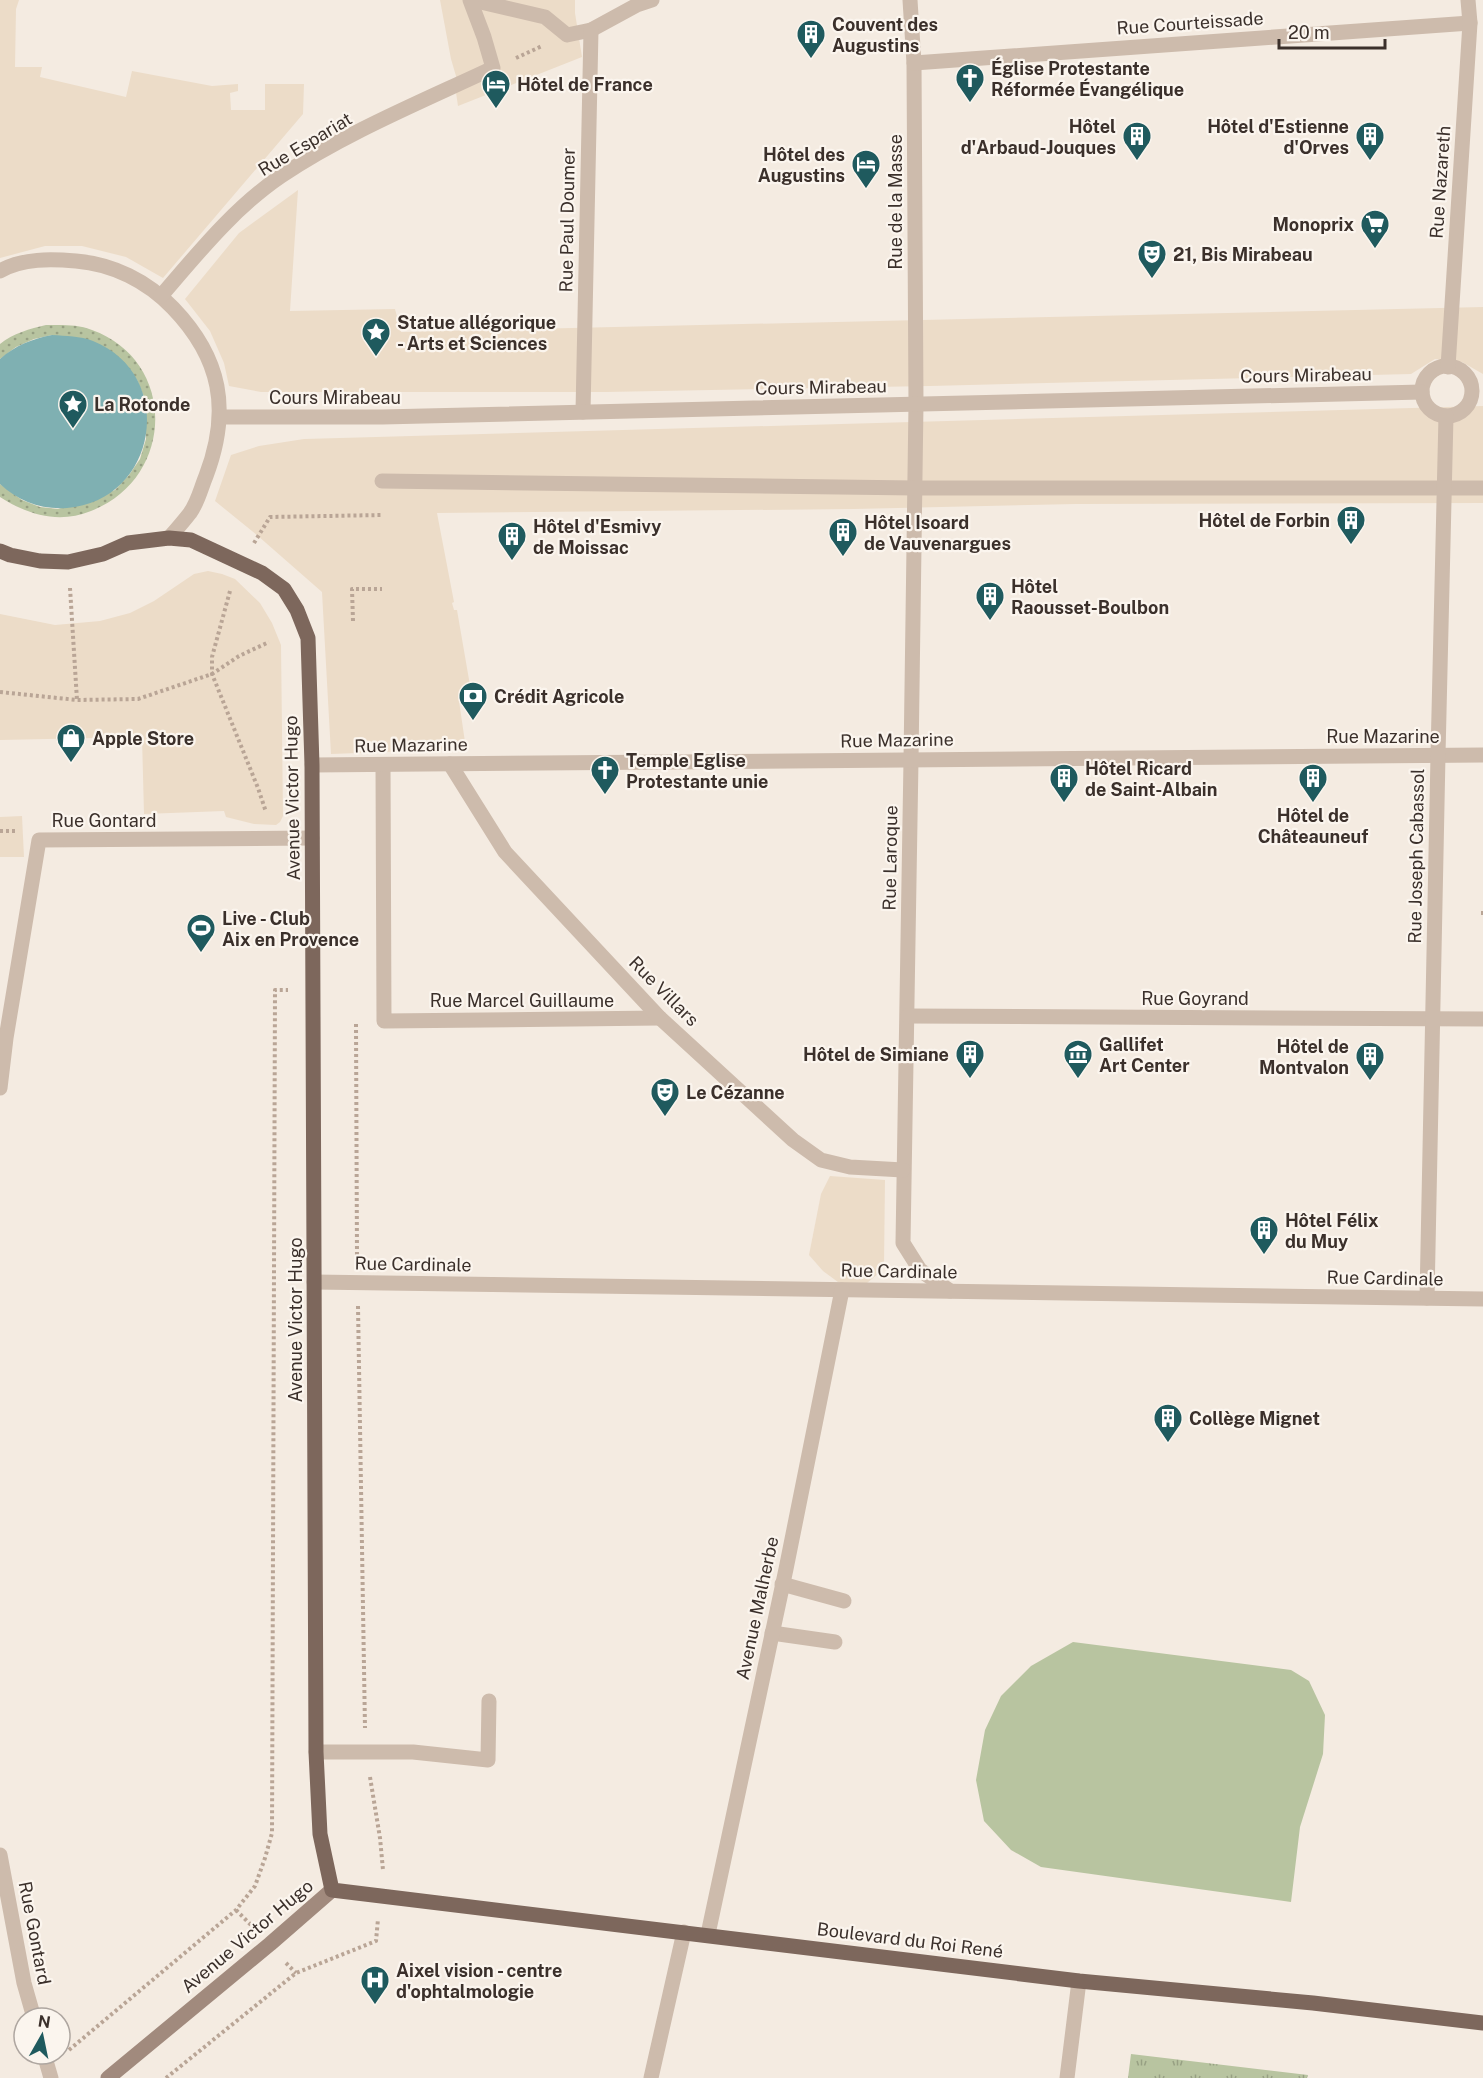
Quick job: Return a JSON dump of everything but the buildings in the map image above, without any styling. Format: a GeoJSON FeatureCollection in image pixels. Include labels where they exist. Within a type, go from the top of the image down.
{"type":"FeatureCollection","features":[{"type":"Feature","properties":{"kind":"main road","name":"Avenue Victor Hugo"},"geometry":{"type":"LineString","coordinates":[[0,551],[40,561],[68,562],[103,554],[128,543],[169,538],[190,540],[262,573],[284,589],[297,610],[308,638],[312,765],[316,1752],[321,1834],[332,1890],[108,2078]]}},
{"type":"Feature","properties":{"kind":"main road","name":"Boulevard du Roi René"},"geometry":{"type":"LineString","coordinates":[[332,1890],[1079,1981],[1313,2003],[1483,2023]]}},
{"type":"Feature","properties":{"kind":"street"},"geometry":{"type":"LineString","coordinates":[[471,0],[545,17],[567,35],[591,30],[636,2],[652,0]]}},
{"type":"Feature","properties":{"kind":"street"},"geometry":{"type":"LineString","coordinates":[[471,0],[493,68]]}},
{"type":"Feature","properties":{"kind":"street","name":"Rue de la Masse"},"geometry":{"type":"LineString","coordinates":[[910,0],[914,63],[916,404]]}},
{"type":"Feature","properties":{"kind":"street","name":"Rue Nazareth"},"geometry":{"type":"LineString","coordinates":[[1448,367],[1470,23],[1468,0]]}},
{"type":"Feature","properties":{"kind":"street","name":"Rue Courteissade"},"geometry":{"type":"LineString","coordinates":[[914,63],[1470,23]]}},
{"type":"Feature","properties":{"kind":"street","name":"Rue Paul Doumer"},"geometry":{"type":"LineString","coordinates":[[583,412],[591,30]]}},
{"type":"Feature","properties":{"kind":"street","name":"Rue Espariat"},"geometry":{"type":"LineString","coordinates":[[161,296],[226,221],[280,177],[338,142],[493,68]]}},
{"type":"Feature","properties":{"kind":"street"},"geometry":{"type":"LineString","coordinates":[[0,271],[48,259],[91,262],[115,269],[161,296],[194,331],[209,359],[219,392],[220,417],[212,459],[197,499],[191,512],[169,538]]}},
{"type":"Feature","properties":{"kind":"street"},"geometry":{"type":"LineString","coordinates":[[1448,367],[1468,377],[1477,392],[1467,406],[1454,415],[1446,416],[1432,411],[1422,392],[1423,384],[1433,371],[1448,367]]}},
{"type":"Feature","properties":{"kind":"street","name":"Cours Mirabeau"},"geometry":{"type":"LineString","coordinates":[[220,417],[382,417],[1422,392]]}},
{"type":"Feature","properties":{"kind":"street","name":"Rue Laroque"},"geometry":{"type":"LineString","coordinates":[[916,404],[903,1243],[920,1270],[951,1291]]}},
{"type":"Feature","properties":{"kind":"street","name":"Rue Joseph Cabassol"},"geometry":{"type":"LineString","coordinates":[[1427,1298],[1446,416]]}},
{"type":"Feature","properties":{"kind":"street"},"geometry":{"type":"LineString","coordinates":[[382,481],[915,488],[1483,488]]}},
{"type":"Feature","properties":{"kind":"street","name":"Rue Mazarine"},"geometry":{"type":"LineString","coordinates":[[312,765],[1483,755]]}},
{"type":"Feature","properties":{"kind":"street","name":"Rue Villars"},"geometry":{"type":"LineString","coordinates":[[450,764],[505,852],[660,1018],[793,1140],[821,1160],[850,1167],[903,1170]]}},
{"type":"Feature","properties":{"kind":"street","name":"Rue Marcel Guillaume"},"geometry":{"type":"LineString","coordinates":[[383,765],[384,1021],[660,1018]]}},
{"type":"Feature","properties":{"kind":"street","name":"Rue Gontard"},"geometry":{"type":"LineString","coordinates":[[0,1088],[6,1038],[39,840],[312,838]]}},
{"type":"Feature","properties":{"kind":"street","name":"Rue Goyrand"},"geometry":{"type":"LineString","coordinates":[[908,1017],[1483,1019]]}},
{"type":"Feature","properties":{"kind":"street","name":"Rue Cardinale"},"geometry":{"type":"LineString","coordinates":[[314,1282],[1483,1299]]}},
{"type":"Feature","properties":{"kind":"street","name":"Avenue Malherbe"},"geometry":{"type":"LineString","coordinates":[[708,1934],[842,1290]]}},
{"type":"Feature","properties":{"kind":"street"},"geometry":{"type":"LineString","coordinates":[[782,1584],[844,1601]]}},
{"type":"Feature","properties":{"kind":"street"},"geometry":{"type":"LineString","coordinates":[[772,1634],[835,1642]]}},
{"type":"Feature","properties":{"kind":"street"},"geometry":{"type":"LineString","coordinates":[[316,1752],[413,1752],[488,1760],[489,1701]]}},
{"type":"Feature","properties":{"kind":"street","name":"Rue Gontard"},"geometry":{"type":"LineString","coordinates":[[0,1855],[24,1983],[31,2006]]}},
{"type":"Feature","properties":{"kind":"street"},"geometry":{"type":"LineString","coordinates":[[651,2078],[684,1932]]}},
{"type":"Feature","properties":{"kind":"street"},"geometry":{"type":"LineString","coordinates":[[1067,2078],[1079,1981]]}},
{"type":"Feature","properties":{"kind":"path"},"geometry":{"type":"LineString","coordinates":[[493,68],[567,35]]}},
{"type":"Feature","properties":{"kind":"path"},"geometry":{"type":"LineString","coordinates":[[254,543],[270,517],[382,515]]}},
{"type":"Feature","properties":{"kind":"path"},"geometry":{"type":"LineString","coordinates":[[68,562],[77,700]]}},
{"type":"Feature","properties":{"kind":"path"},"geometry":{"type":"LineString","coordinates":[[353,621],[352,589],[382,589]]}},
{"type":"Feature","properties":{"kind":"path"},"geometry":{"type":"LineString","coordinates":[[230,591],[212,657],[212,674],[258,788],[274,839]]}},
{"type":"Feature","properties":{"kind":"path"},"geometry":{"type":"LineString","coordinates":[[0,692],[77,700],[138,699],[212,674],[239,656],[268,642]]}},
{"type":"Feature","properties":{"kind":"path"},"geometry":{"type":"LineString","coordinates":[[48,2067],[236,1910],[255,1886],[272,1833],[275,990],[313,991]]}},
{"type":"Feature","properties":{"kind":"path"},"geometry":{"type":"LineString","coordinates":[[380,1838],[383,1866]]}},
{"type":"Feature","properties":{"kind":"path"},"geometry":{"type":"LineString","coordinates":[[166,2078],[296,1974],[376,1941],[378,1923]]}},
{"type":"Feature","properties":{"kind":"green space"},"geometry":{"type":"Polygon","coordinates":[[[46,325],[86,328],[120,345],[140,367],[152,392],[155,420],[151,448],[139,474],[119,495],[91,511],[67,517],[44,516],[22,509],[0,497],[0,484],[22,500],[40,507],[58,509],[115,490],[140,459],[146,439],[145,399],[137,380],[125,364],[52,335],[34,339],[16,347],[0,359],[0,344],[5,340],[46,325]]]}},
{"type":"Feature","properties":{"kind":"green space"},"geometry":{"type":"Polygon","coordinates":[[[1073,1642],[1291,1670],[1309,1681],[1325,1715],[1323,1754],[1300,1827],[1291,1902],[1041,1867],[1011,1850],[984,1821],[976,1780],[985,1730],[1001,1696],[1031,1666],[1073,1642]]]}},
{"type":"Feature","properties":{"kind":"green space"},"geometry":{"type":"Polygon","coordinates":[[[1131,2054],[1308,2075],[1307,2078],[1128,2078],[1131,2054]]]}},
{"type":"Feature","properties":{"kind":"shaded area"},"geometry":{"type":"Polygon","coordinates":[[[0,0],[19,0],[16,9],[15,67],[42,67],[40,77],[126,97],[132,71],[212,86],[238,84],[238,91],[230,93],[231,110],[265,110],[265,84],[304,84],[303,114],[163,278],[126,257],[82,246],[45,246],[0,258],[0,0]]]}},
{"type":"Feature","properties":{"kind":"shaded area"},"geometry":{"type":"Polygon","coordinates":[[[440,0],[575,0],[582,57],[458,106],[456,76],[440,0]]]}},
{"type":"Feature","properties":{"kind":"shaded area"},"geometry":{"type":"Polygon","coordinates":[[[298,190],[290,311],[395,309],[401,332],[1483,307],[1483,374],[1462,362],[1435,359],[1411,374],[930,386],[606,392],[261,392],[229,386],[224,363],[210,331],[185,299],[239,233],[298,190]]]}},
{"type":"Feature","properties":{"kind":"shaded area"},"geometry":{"type":"Polygon","coordinates":[[[1483,406],[1483,503],[1076,504],[854,509],[437,513],[454,602],[452,603],[454,610],[457,610],[472,697],[459,701],[466,749],[331,754],[322,592],[215,501],[231,455],[259,446],[304,439],[1483,406]]]}},
{"type":"Feature","properties":{"kind":"shaded area"},"geometry":{"type":"Polygon","coordinates":[[[208,571],[235,579],[260,603],[281,645],[283,816],[280,822],[276,825],[254,824],[226,817],[224,811],[144,814],[142,737],[0,740],[0,614],[55,625],[100,621],[130,613],[154,601],[194,574],[208,571]]]}},
{"type":"Feature","properties":{"kind":"shaded area"},"geometry":{"type":"Polygon","coordinates":[[[22,816],[24,857],[0,857],[0,817],[22,816]]]}},
{"type":"Feature","properties":{"kind":"shaded area"},"geometry":{"type":"Polygon","coordinates":[[[830,1176],[885,1180],[884,1264],[880,1272],[867,1283],[855,1285],[838,1282],[823,1271],[809,1255],[821,1194],[830,1176]]]}},
{"type":"Feature","properties":{"kind":"water","name":"La Rotonde"},"geometry":{"type":"Polygon","coordinates":[[[52,335],[88,339],[120,358],[138,380],[146,407],[146,435],[138,461],[121,484],[98,500],[67,508],[31,503],[0,484],[0,359],[24,343],[52,335]]]}},
{"type":"Feature","properties":{"kind":"place","name":"Couvent des Augustins"},"geometry":{"type":"Point","coordinates":[811,60]}},
{"type":"Feature","properties":{"kind":"place","name":"Église Protestante Réformée Évangélique"},"geometry":{"type":"Point","coordinates":[970,104]}},
{"type":"Feature","properties":{"kind":"place","name":"Hôtel de France"},"geometry":{"type":"Point","coordinates":[496,110]}},
{"type":"Feature","properties":{"kind":"place","name":"Hôtel d'Arbaud-Jouques"},"geometry":{"type":"Point","coordinates":[1137,162]}},
{"type":"Feature","properties":{"kind":"place","name":"Hôtel d'Estienne d'Orves"},"geometry":{"type":"Point","coordinates":[1370,162]}},
{"type":"Feature","properties":{"kind":"place","name":"Hôtel des Augustins"},"geometry":{"type":"Point","coordinates":[866,190]}},
{"type":"Feature","properties":{"kind":"place","name":"Monoprix"},"geometry":{"type":"Point","coordinates":[1375,250]}},
{"type":"Feature","properties":{"kind":"place","name":"21, Bis Mirabeau"},"geometry":{"type":"Point","coordinates":[1152,280]}},
{"type":"Feature","properties":{"kind":"place","name":"Statue allégorique - Arts et Sciences"},"geometry":{"type":"Point","coordinates":[376,358]}},
{"type":"Feature","properties":{"kind":"place","name":"La Rotonde"},"geometry":{"type":"Point","coordinates":[73,430]}},
{"type":"Feature","properties":{"kind":"place","name":"Hôtel de Forbin"},"geometry":{"type":"Point","coordinates":[1351,546]}},
{"type":"Feature","properties":{"kind":"place","name":"Hôtel Isoard de Vauvenargues"},"geometry":{"type":"Point","coordinates":[843,558]}},
{"type":"Feature","properties":{"kind":"place","name":"Hôtel d'Esmivy de Moissac"},"geometry":{"type":"Point","coordinates":[512,562]}},
{"type":"Feature","properties":{"kind":"place","name":"Hôtel Raousset-Boulbon"},"geometry":{"type":"Point","coordinates":[990,622]}},
{"type":"Feature","properties":{"kind":"place","name":"Crédit Agricole"},"geometry":{"type":"Point","coordinates":[473,722]}},
{"type":"Feature","properties":{"kind":"place","name":"Apple Store"},"geometry":{"type":"Point","coordinates":[71,764]}},
{"type":"Feature","properties":{"kind":"place","name":"Temple Eglise Protestante unie"},"geometry":{"type":"Point","coordinates":[605,796]}},
{"type":"Feature","properties":{"kind":"place","name":"Hôtel Ricard de Saint-Albain"},"geometry":{"type":"Point","coordinates":[1064,804]}},
{"type":"Feature","properties":{"kind":"place","name":"Hôtel de Châteauneuf"},"geometry":{"type":"Point","coordinates":[1313,804]}},
{"type":"Feature","properties":{"kind":"place","name":"Live - Club Aix en Provence"},"geometry":{"type":"Point","coordinates":[201,954]}},
{"type":"Feature","properties":{"kind":"place","name":"Hôtel de Simiane"},"geometry":{"type":"Point","coordinates":[970,1080]}},
{"type":"Feature","properties":{"kind":"place","name":"Gallifet Art Center"},"geometry":{"type":"Point","coordinates":[1078,1080]}},
{"type":"Feature","properties":{"kind":"place","name":"Hôtel de Montvalon"},"geometry":{"type":"Point","coordinates":[1370,1082]}},
{"type":"Feature","properties":{"kind":"place","name":"Le Cézanne"},"geometry":{"type":"Point","coordinates":[665,1118]}},
{"type":"Feature","properties":{"kind":"place","name":"Hôtel Félix du Muy"},"geometry":{"type":"Point","coordinates":[1264,1256]}},
{"type":"Feature","properties":{"kind":"place","name":"Collège Mignet"},"geometry":{"type":"Point","coordinates":[1168,1444]}},
{"type":"Feature","properties":{"kind":"place","name":"Aixel vision - centre d'ophtalmologie"},"geometry":{"type":"Point","coordinates":[375,2006]}}]}
